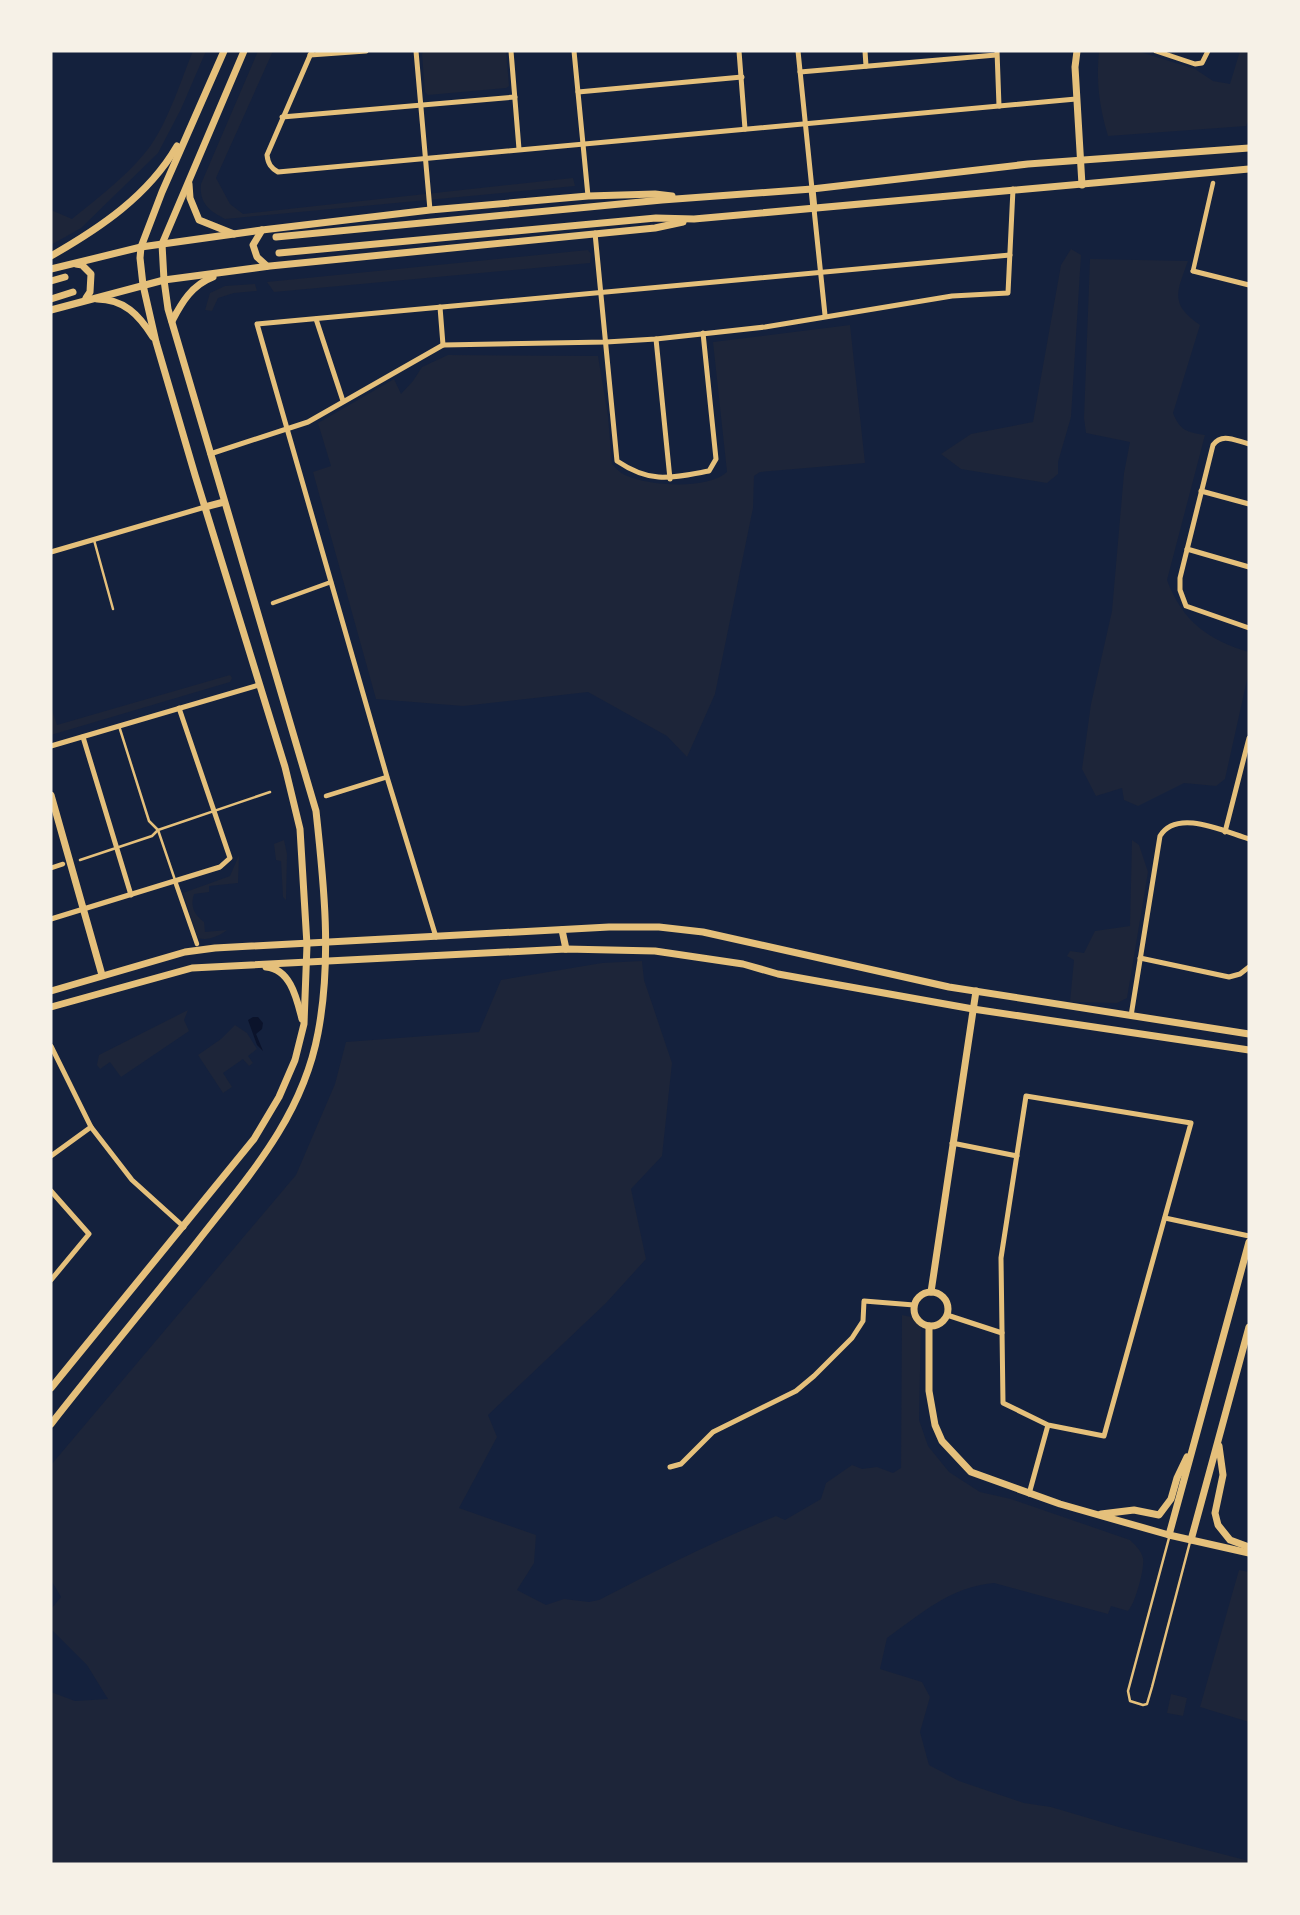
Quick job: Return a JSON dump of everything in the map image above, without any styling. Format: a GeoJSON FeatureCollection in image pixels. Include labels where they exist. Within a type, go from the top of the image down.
{"type":"FeatureCollection","features":[{"type":"Feature","properties":{"kind":"street"},"geometry":{"type":"LineString","coordinates":[[51,1388],[254,1139],[279,1097],[295,1060],[304,1024],[307,945],[300,829],[288,777],[156,342],[143,285],[141,247],[190,124],[224,51]]}},
{"type":"Feature","properties":{"kind":"street"},"geometry":{"type":"LineString","coordinates":[[51,1424],[267,1154],[301,1092],[318,1035],[326,961],[316,811],[210,454],[172,321],[164,280],[162,244],[244,51]]}},
{"type":"Feature","properties":{"kind":"street"},"geometry":{"type":"LineString","coordinates":[[366,51],[311,53],[267,155],[268,163],[278,172],[1076,99]]}},
{"type":"Feature","properties":{"kind":"street"},"geometry":{"type":"LineString","coordinates":[[416,51],[430,210]]}},
{"type":"Feature","properties":{"kind":"street"},"geometry":{"type":"LineString","coordinates":[[511,51],[519,149]]}},
{"type":"Feature","properties":{"kind":"street"},"geometry":{"type":"LineString","coordinates":[[574,51],[588,196]]}},
{"type":"Feature","properties":{"kind":"street"},"geometry":{"type":"LineString","coordinates":[[739,51],[745,129]]}},
{"type":"Feature","properties":{"kind":"street"},"geometry":{"type":"LineString","coordinates":[[798,51],[825,316]]}},
{"type":"Feature","properties":{"kind":"street"},"geometry":{"type":"LineString","coordinates":[[865,51],[866,66]]}},
{"type":"Feature","properties":{"kind":"street"},"geometry":{"type":"LineString","coordinates":[[1077,51],[1076,99],[1082,185]]}},
{"type":"Feature","properties":{"kind":"street"},"geometry":{"type":"LineString","coordinates":[[1156,51],[1195,64],[1202,63],[1208,51]]}},
{"type":"Feature","properties":{"kind":"street"},"geometry":{"type":"LineString","coordinates":[[800,72],[996,53],[999,106]]}},
{"type":"Feature","properties":{"kind":"street"},"geometry":{"type":"LineString","coordinates":[[578,92],[742,77]]}},
{"type":"Feature","properties":{"kind":"street"},"geometry":{"type":"LineString","coordinates":[[282,117],[515,97]]}},
{"type":"Feature","properties":{"kind":"street"},"geometry":{"type":"LineString","coordinates":[[51,256],[101,226],[128,204],[168,162],[190,124]]}},
{"type":"Feature","properties":{"kind":"street"},"geometry":{"type":"LineString","coordinates":[[276,237],[811,189],[1028,164],[1249,148]]}},
{"type":"Feature","properties":{"kind":"street"},"geometry":{"type":"LineString","coordinates":[[279,253],[656,218],[694,219],[1249,169]]}},
{"type":"Feature","properties":{"kind":"street"},"geometry":{"type":"LineString","coordinates":[[189,180],[190,198],[199,220],[235,234]]}},
{"type":"Feature","properties":{"kind":"street"},"geometry":{"type":"LineString","coordinates":[[1213,183],[1193,271],[1249,285]]}},
{"type":"Feature","properties":{"kind":"street"},"geometry":{"type":"LineString","coordinates":[[210,454],[309,422],[443,345],[656,339],[765,327],[952,296],[1007,293],[1013,189]]}},
{"type":"Feature","properties":{"kind":"street"},"geometry":{"type":"LineString","coordinates":[[51,269],[141,247],[430,210],[588,196],[655,194],[690,198]]}},
{"type":"Feature","properties":{"kind":"street"},"geometry":{"type":"LineString","coordinates":[[51,310],[164,280],[270,266],[655,228],[694,219]]}},
{"type":"Feature","properties":{"kind":"street"},"geometry":{"type":"LineString","coordinates":[[262,230],[254,240],[254,253],[261,262],[270,266]]}},
{"type":"Feature","properties":{"kind":"street"},"geometry":{"type":"LineString","coordinates":[[596,233],[617,461],[640,474],[670,479],[709,471],[716,459],[703,333]]}},
{"type":"Feature","properties":{"kind":"street"},"geometry":{"type":"LineString","coordinates":[[436,937],[387,777],[257,324],[1010,255]]}},
{"type":"Feature","properties":{"kind":"street"},"geometry":{"type":"LineString","coordinates":[[74,263],[82,265],[91,274],[90,292],[86,299]]}},
{"type":"Feature","properties":{"kind":"street"},"geometry":{"type":"LineString","coordinates":[[172,321],[192,290],[202,282],[230,272]]}},
{"type":"Feature","properties":{"kind":"street"},"geometry":{"type":"LineString","coordinates":[[51,282],[65,277]]}},
{"type":"Feature","properties":{"kind":"street"},"geometry":{"type":"LineString","coordinates":[[51,299],[74,292]]}},
{"type":"Feature","properties":{"kind":"street"},"geometry":{"type":"LineString","coordinates":[[86,299],[111,299],[125,305],[138,316],[156,342]]}},
{"type":"Feature","properties":{"kind":"street"},"geometry":{"type":"LineString","coordinates":[[440,307],[443,345]]}},
{"type":"Feature","properties":{"kind":"street"},"geometry":{"type":"LineString","coordinates":[[316,319],[343,401]]}},
{"type":"Feature","properties":{"kind":"street"},"geometry":{"type":"LineString","coordinates":[[656,339],[670,479]]}},
{"type":"Feature","properties":{"kind":"street"},"geometry":{"type":"LineString","coordinates":[[1249,444],[1224,437],[1217,439],[1213,445],[1180,578],[1180,590],[1186,606],[1249,628]]}},
{"type":"Feature","properties":{"kind":"street"},"geometry":{"type":"LineString","coordinates":[[1202,491],[1249,504]]}},
{"type":"Feature","properties":{"kind":"street"},"geometry":{"type":"LineString","coordinates":[[51,552],[224,502]]}},
{"type":"Feature","properties":{"kind":"street"},"geometry":{"type":"LineString","coordinates":[[1187,549],[1249,567]]}},
{"type":"Feature","properties":{"kind":"street"},"geometry":{"type":"LineString","coordinates":[[273,603],[331,582]]}},
{"type":"Feature","properties":{"kind":"street"},"geometry":{"type":"LineString","coordinates":[[51,747],[259,685]]}},
{"type":"Feature","properties":{"kind":"street"},"geometry":{"type":"LineString","coordinates":[[51,919],[220,867],[230,858],[179,708]]}},
{"type":"Feature","properties":{"kind":"street"},"geometry":{"type":"LineString","coordinates":[[83,737],[131,895]]}},
{"type":"Feature","properties":{"kind":"street"},"geometry":{"type":"LineString","coordinates":[[1225,832],[1249,738]]}},
{"type":"Feature","properties":{"kind":"street"},"geometry":{"type":"LineString","coordinates":[[326,796],[387,777]]}},
{"type":"Feature","properties":{"kind":"street"},"geometry":{"type":"LineString","coordinates":[[51,795],[102,975]]}},
{"type":"Feature","properties":{"kind":"street"},"geometry":{"type":"LineString","coordinates":[[1131,1016],[1160,836],[1171,825],[1191,823],[1249,838]]}},
{"type":"Feature","properties":{"kind":"street"},"geometry":{"type":"LineString","coordinates":[[51,868],[63,864]]}},
{"type":"Feature","properties":{"kind":"street"},"geometry":{"type":"LineString","coordinates":[[176,881],[197,944]]}},
{"type":"Feature","properties":{"kind":"street"},"geometry":{"type":"LineString","coordinates":[[51,991],[185,952],[215,948],[659,927],[702,932],[976,991],[1249,1033]]}},
{"type":"Feature","properties":{"kind":"street"},"geometry":{"type":"LineString","coordinates":[[562,930],[566,949]]}},
{"type":"Feature","properties":{"kind":"street"},"geometry":{"type":"LineString","coordinates":[[51,1007],[192,968],[566,949],[655,951],[743,964],[778,974],[973,1009],[1249,1050]]}},
{"type":"Feature","properties":{"kind":"street"},"geometry":{"type":"LineString","coordinates":[[1140,958],[1229,977],[1240,974],[1249,967]]}},
{"type":"Feature","properties":{"kind":"street"},"geometry":{"type":"LineString","coordinates":[[244,966],[271,968],[280,972],[293,989],[304,1024]]}},
{"type":"Feature","properties":{"kind":"street"},"geometry":{"type":"LineString","coordinates":[[931,1292],[976,991]]}},
{"type":"Feature","properties":{"kind":"street"},"geometry":{"type":"LineString","coordinates":[[51,1045],[91,1127],[132,1180],[184,1227]]}},
{"type":"Feature","properties":{"kind":"street"},"geometry":{"type":"LineString","coordinates":[[1231,1047],[1249,1057]]}},
{"type":"Feature","properties":{"kind":"street"},"geometry":{"type":"LineString","coordinates":[[1026,1096],[1191,1123],[1165,1219],[1104,1436],[1048,1425],[1003,1403],[1002,1258],[1026,1096]]}},
{"type":"Feature","properties":{"kind":"street"},"geometry":{"type":"LineString","coordinates":[[51,1156],[91,1127]]}},
{"type":"Feature","properties":{"kind":"street"},"geometry":{"type":"LineString","coordinates":[[952,1143],[1017,1156]]}},
{"type":"Feature","properties":{"kind":"street"},"geometry":{"type":"LineString","coordinates":[[51,1191],[89,1234],[51,1280]]}},
{"type":"Feature","properties":{"kind":"street"},"geometry":{"type":"LineString","coordinates":[[1165,1219],[1249,1236]]}},
{"type":"Feature","properties":{"kind":"street"},"geometry":{"type":"LineString","coordinates":[[1169,1535],[1249,1242]]}},
{"type":"Feature","properties":{"kind":"street"},"geometry":{"type":"LineString","coordinates":[[931,1292],[943,1296],[948,1306],[947,1315],[942,1322],[929,1326],[916,1318],[914,1305],[922,1294],[931,1292]]}},
{"type":"Feature","properties":{"kind":"street"},"geometry":{"type":"LineString","coordinates":[[670,1468],[681,1464],[713,1432],[796,1391],[814,1376],[858,1330],[863,1321],[864,1301],[914,1305]]}},
{"type":"Feature","properties":{"kind":"street"},"geometry":{"type":"LineString","coordinates":[[947,1315],[1002,1333]]}},
{"type":"Feature","properties":{"kind":"street"},"geometry":{"type":"LineString","coordinates":[[929,1326],[929,1391],[935,1425],[942,1441],[971,1472],[1097,1515],[1249,1553]]}},
{"type":"Feature","properties":{"kind":"street"},"geometry":{"type":"LineString","coordinates":[[1191,1540],[1249,1327]]}},
{"type":"Feature","properties":{"kind":"street"},"geometry":{"type":"LineString","coordinates":[[1029,1494],[1048,1425]]}},
{"type":"Feature","properties":{"kind":"street"},"geometry":{"type":"LineString","coordinates":[[1097,1515],[1134,1510],[1153,1515],[1163,1512],[1195,1441]]}},
{"type":"Feature","properties":{"kind":"street"},"geometry":{"type":"LineString","coordinates":[[1218,1441],[1223,1475],[1215,1513],[1218,1525],[1230,1540],[1249,1547]]}},
{"type":"Feature","properties":{"kind":"lane"},"geometry":{"type":"LineString","coordinates":[[94,540],[113,609]]}},
{"type":"Feature","properties":{"kind":"lane"},"geometry":{"type":"LineString","coordinates":[[119,726],[149,821],[158,830],[176,881]]}},
{"type":"Feature","properties":{"kind":"lane"},"geometry":{"type":"LineString","coordinates":[[80,860],[270,792]]}},
{"type":"Feature","properties":{"kind":"lane"},"geometry":{"type":"LineString","coordinates":[[1169,1535],[1128,1691],[1130,1701],[1138,1704],[1147,1704],[1191,1540]]}},
{"type":"Feature","properties":{"kind":"shaded area"},"geometry":{"type":"Polygon","coordinates":[[[193,51],[206,51],[158,153],[81,228],[51,245],[51,210],[72,219],[125,175],[151,145],[169,111],[193,51]]]}},
{"type":"Feature","properties":{"kind":"shaded area"},"geometry":{"type":"Polygon","coordinates":[[[258,51],[273,51],[216,178],[230,204],[243,214],[573,178],[575,186],[225,219],[206,206],[201,184],[258,51]]]}},
{"type":"Feature","properties":{"kind":"shaded area"},"geometry":{"type":"Polygon","coordinates":[[[424,51],[506,51],[509,86],[428,95],[425,92],[424,51]]]}},
{"type":"Feature","properties":{"kind":"shaded area"},"geometry":{"type":"Polygon","coordinates":[[[1099,51],[1137,51],[1195,69],[1213,81],[1230,84],[1240,51],[1249,51],[1249,119],[1246,126],[1108,136],[1099,94],[1099,51]]]}},
{"type":"Feature","properties":{"kind":"shaded area"},"geometry":{"type":"Polygon","coordinates":[[[1071,249],[1081,255],[1071,417],[1058,462],[1058,474],[1047,483],[961,469],[941,454],[971,434],[1033,422],[1061,265],[1071,249]]]}},
{"type":"Feature","properties":{"kind":"shaded area"},"geometry":{"type":"Polygon","coordinates":[[[588,250],[591,254],[590,263],[274,292],[267,282],[588,250]]]}},
{"type":"Feature","properties":{"kind":"shaded area"},"geometry":{"type":"Polygon","coordinates":[[[1090,259],[1188,261],[1178,297],[1184,310],[1200,325],[1173,413],[1178,424],[1185,430],[1205,435],[1167,580],[1180,607],[1198,627],[1221,641],[1249,652],[1249,671],[1225,779],[1216,786],[1184,783],[1138,806],[1124,800],[1122,788],[1096,796],[1082,769],[1091,704],[1112,611],[1124,473],[1130,442],[1086,433],[1084,418],[1090,259]]]}},
{"type":"Feature","properties":{"kind":"shaded area"},"geometry":{"type":"Polygon","coordinates":[[[255,284],[257,291],[218,298],[212,311],[205,310],[210,293],[225,286],[255,284]]]}},
{"type":"Feature","properties":{"kind":"shaded area"},"geometry":{"type":"Polygon","coordinates":[[[850,325],[865,463],[760,472],[754,476],[753,508],[715,694],[687,757],[667,736],[588,692],[463,706],[376,699],[313,472],[331,466],[318,423],[394,379],[401,394],[422,367],[448,355],[598,356],[608,416],[612,464],[623,474],[648,482],[706,482],[727,472],[713,342],[850,325]]]}},
{"type":"Feature","properties":{"kind":"shaded area"},"geometry":{"type":"Polygon","coordinates":[[[230,675],[230,682],[51,735],[51,707],[57,725],[230,675]]]}},
{"type":"Feature","properties":{"kind":"shaded area"},"geometry":{"type":"Polygon","coordinates":[[[284,840],[287,854],[286,900],[283,897],[281,861],[276,860],[274,844],[284,840]]]}},
{"type":"Feature","properties":{"kind":"shaded area"},"geometry":{"type":"Polygon","coordinates":[[[1132,840],[1139,845],[1148,872],[1127,998],[1117,1003],[1070,1002],[1074,960],[1067,956],[1070,951],[1084,953],[1095,931],[1130,926],[1132,840]]]}},
{"type":"Feature","properties":{"kind":"shaded area"},"geometry":{"type":"Polygon","coordinates":[[[239,855],[238,883],[209,886],[209,892],[194,894],[194,910],[204,922],[205,932],[227,930],[206,939],[198,938],[183,893],[230,876],[239,855]]]}},
{"type":"Feature","properties":{"kind":"shaded area"},"geometry":{"type":"Polygon","coordinates":[[[642,961],[644,980],[672,1063],[662,1156],[631,1189],[646,1259],[606,1303],[488,1415],[497,1437],[459,1508],[536,1535],[534,1563],[517,1590],[546,1605],[564,1599],[589,1602],[599,1600],[686,1556],[776,1516],[785,1520],[821,1499],[826,1483],[852,1465],[862,1469],[877,1467],[893,1473],[901,1468],[902,1315],[916,1318],[921,1322],[919,1420],[928,1446],[949,1472],[980,1492],[1011,1499],[1130,1540],[1143,1558],[1141,1577],[1128,1611],[1111,1606],[1108,1614],[994,1583],[978,1585],[950,1596],[887,1638],[880,1669],[922,1682],[930,1697],[920,1732],[929,1765],[959,1781],[1024,1803],[1051,1807],[1249,1861],[1249,1864],[51,1864],[51,1692],[75,1701],[108,1699],[87,1665],[51,1629],[51,1609],[61,1597],[51,1580],[51,1465],[296,1175],[335,1084],[346,1042],[479,1032],[501,980],[602,963],[642,961]]]}},
{"type":"Feature","properties":{"kind":"shaded area"},"geometry":{"type":"Polygon","coordinates":[[[188,1010],[184,1020],[189,1031],[121,1077],[110,1062],[100,1069],[97,1065],[99,1055],[188,1010]]]}},
{"type":"Feature","properties":{"kind":"shaded area"},"geometry":{"type":"Polygon","coordinates":[[[258,1017],[263,1023],[262,1029],[256,1034],[263,1051],[257,1045],[248,1020],[258,1017]]]}},
{"type":"Feature","properties":{"kind":"shaded area"},"geometry":{"type":"Polygon","coordinates":[[[235,1025],[247,1033],[257,1049],[248,1056],[253,1063],[249,1066],[243,1059],[223,1073],[232,1087],[223,1093],[198,1055],[235,1025]]]}},
{"type":"Feature","properties":{"kind":"shaded area"},"geometry":{"type":"Polygon","coordinates":[[[1239,1570],[1249,1572],[1249,1722],[1200,1707],[1239,1570]]]}},
{"type":"Feature","properties":{"kind":"shaded area"},"geometry":{"type":"Polygon","coordinates":[[[1171,1694],[1187,1698],[1183,1716],[1167,1713],[1171,1694]]]}}]}
